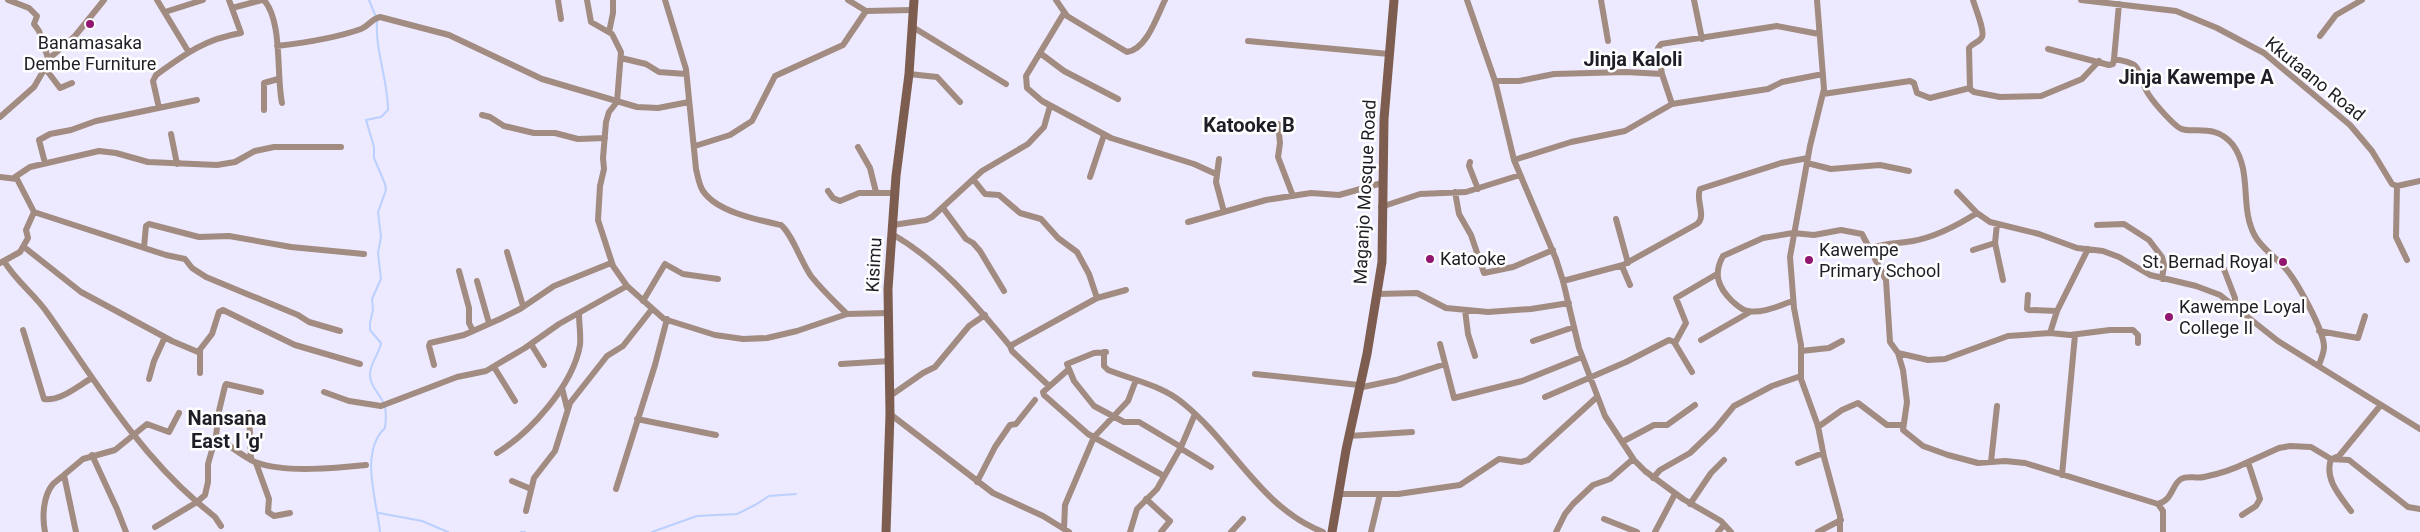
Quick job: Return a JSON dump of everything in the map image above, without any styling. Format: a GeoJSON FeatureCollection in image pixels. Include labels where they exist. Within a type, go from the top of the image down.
{"type":"FeatureCollection","features":[{"type":"Feature","properties":{"kind":"street"},"geometry":{"type":"LineString","coordinates":[[8,0],[16,1],[29,8],[36,16],[34,24],[39,31],[49,61]]}},
{"type":"Feature","properties":{"kind":"street"},"geometry":{"type":"LineString","coordinates":[[0,117],[34,87],[49,61],[75,36],[104,0]]}},
{"type":"Feature","properties":{"kind":"street"},"geometry":{"type":"LineString","coordinates":[[157,0],[188,51]]}},
{"type":"Feature","properties":{"kind":"street"},"geometry":{"type":"LineString","coordinates":[[165,12],[203,0]]}},
{"type":"Feature","properties":{"kind":"street"},"geometry":{"type":"LineString","coordinates":[[159,108],[154,77],[188,51],[230,34],[241,33],[228,0]]}},
{"type":"Feature","properties":{"kind":"street"},"geometry":{"type":"LineString","coordinates":[[232,8],[263,0],[273,20],[282,103]]}},
{"type":"Feature","properties":{"kind":"street"},"geometry":{"type":"LineString","coordinates":[[558,0],[562,19]]}},
{"type":"Feature","properties":{"kind":"street"},"geometry":{"type":"LineString","coordinates":[[587,0],[590,22],[609,32],[617,41],[621,58],[617,102],[608,117],[605,138],[604,169],[600,186],[598,220],[612,263],[627,286],[652,309],[667,319],[715,335],[743,339],[767,338],[797,331],[847,314],[888,313]]}},
{"type":"Feature","properties":{"kind":"street"},"geometry":{"type":"LineString","coordinates":[[609,32],[613,0]]}},
{"type":"Feature","properties":{"kind":"street"},"geometry":{"type":"LineString","coordinates":[[665,0],[686,74],[698,177],[704,193],[714,202],[740,214],[781,225],[786,229],[796,251],[811,276],[847,314]]}},
{"type":"Feature","properties":{"kind":"street"},"geometry":{"type":"LineString","coordinates":[[848,0],[866,11],[912,10]]}},
{"type":"Feature","properties":{"kind":"street","name":"Kisimu"},"geometry":{"type":"LineString","coordinates":[[886,532],[890,414],[888,313],[892,230],[910,74],[911,26],[914,0]]}},
{"type":"Feature","properties":{"kind":"street"},"geometry":{"type":"LineString","coordinates":[[1056,0],[1064,13],[1118,48],[1130,52],[1147,36],[1165,0]]}},
{"type":"Feature","properties":{"kind":"street","name":"Maganjo Mosque Road"},"geometry":{"type":"LineString","coordinates":[[1332,532],[1349,436],[1367,354],[1382,262],[1381,207],[1393,0]]}},
{"type":"Feature","properties":{"kind":"street"},"geometry":{"type":"LineString","coordinates":[[1468,0],[1496,81],[1514,160],[1553,250],[1564,281],[1582,357],[1605,416],[1633,459],[1653,478],[1724,525],[1730,532]]}},
{"type":"Feature","properties":{"kind":"street"},"geometry":{"type":"LineString","coordinates":[[1601,0],[1608,41]]}},
{"type":"Feature","properties":{"kind":"street"},"geometry":{"type":"LineString","coordinates":[[1694,0],[1702,39]]}},
{"type":"Feature","properties":{"kind":"street"},"geometry":{"type":"LineString","coordinates":[[1817,0],[1823,94],[1793,232],[1790,257],[1793,301],[1801,351],[1803,389],[1818,427],[1841,520],[1840,532]]}},
{"type":"Feature","properties":{"kind":"street"},"geometry":{"type":"LineString","coordinates":[[1973,0],[1983,32],[1982,38],[1969,48],[1970,88],[1974,92],[1990,96],[2041,96],[2082,79],[2099,61]]}},
{"type":"Feature","properties":{"kind":"street","name":"Kkutaano Road"},"geometry":{"type":"LineString","coordinates":[[2081,0],[2183,13],[2217,28],[2271,58],[2299,84],[2350,125],[2372,151],[2389,182],[2397,186]]}},
{"type":"Feature","properties":{"kind":"street"},"geometry":{"type":"LineString","coordinates":[[2320,36],[2336,15],[2362,0]]}},
{"type":"Feature","properties":{"kind":"street"},"geometry":{"type":"LineString","coordinates":[[2048,49],[2111,64],[2114,59],[2119,4]]}},
{"type":"Feature","properties":{"kind":"street"},"geometry":{"type":"LineString","coordinates":[[695,146],[730,135],[752,121],[775,76],[843,45],[866,11]]}},
{"type":"Feature","properties":{"kind":"street"},"geometry":{"type":"LineString","coordinates":[[1064,13],[1026,76],[1025,83],[1027,88],[1050,106],[1104,135],[1194,164],[1216,174]]}},
{"type":"Feature","properties":{"kind":"street"},"geometry":{"type":"LineString","coordinates":[[277,46],[306,43],[362,29],[376,18],[449,35],[542,79],[617,102],[647,109],[689,102]]}},
{"type":"Feature","properties":{"kind":"street"},"geometry":{"type":"LineString","coordinates":[[911,26],[1006,84]]}},
{"type":"Feature","properties":{"kind":"street"},"geometry":{"type":"LineString","coordinates":[[1672,104],[1662,74],[1658,48],[1660,44],[1777,26],[1819,34]]}},
{"type":"Feature","properties":{"kind":"street"},"geometry":{"type":"LineString","coordinates":[[1248,42],[1389,54]]}},
{"type":"Feature","properties":{"kind":"street"},"geometry":{"type":"LineString","coordinates":[[1040,53],[1064,71],[1118,99]]}},
{"type":"Feature","properties":{"kind":"street"},"geometry":{"type":"LineString","coordinates":[[621,58],[646,64],[659,72],[686,74]]}},
{"type":"Feature","properties":{"kind":"street"},"geometry":{"type":"LineString","coordinates":[[2114,59],[2127,61],[2136,67],[2150,96],[2178,128],[2207,130],[2222,136],[2234,146],[2245,170],[2251,228],[2263,247],[2286,269],[2296,284],[2324,345],[2319,365]]}},
{"type":"Feature","properties":{"kind":"street"},"geometry":{"type":"LineString","coordinates":[[45,68],[60,88],[72,83]]}},
{"type":"Feature","properties":{"kind":"street"},"geometry":{"type":"LineString","coordinates":[[1496,81],[1519,81],[1554,74],[1626,72],[1662,74]]}},
{"type":"Feature","properties":{"kind":"street"},"geometry":{"type":"LineString","coordinates":[[910,74],[937,77],[960,102]]}},
{"type":"Feature","properties":{"kind":"street"},"geometry":{"type":"LineString","coordinates":[[1514,160],[1571,142],[1625,131],[1672,104],[1768,89],[1782,82],[1823,74]]}},
{"type":"Feature","properties":{"kind":"street"},"geometry":{"type":"LineString","coordinates":[[264,110],[264,83],[278,79]]}},
{"type":"Feature","properties":{"kind":"street"},"geometry":{"type":"LineString","coordinates":[[1823,94],[1910,81],[1914,83],[1917,93],[1926,97],[1970,88]]}},
{"type":"Feature","properties":{"kind":"street"},"geometry":{"type":"LineString","coordinates":[[45,163],[39,143],[42,138],[96,121],[197,100]]}},
{"type":"Feature","properties":{"kind":"street"},"geometry":{"type":"LineString","coordinates":[[892,230],[926,220],[943,208],[973,179],[1034,138],[1044,127],[1050,106]]}},
{"type":"Feature","properties":{"kind":"street"},"geometry":{"type":"LineString","coordinates":[[482,115],[490,117],[504,126],[534,133],[555,133],[578,139],[605,138]]}},
{"type":"Feature","properties":{"kind":"street"},"geometry":{"type":"LineString","coordinates":[[1278,124],[1280,143],[1278,157],[1293,196]]}},
{"type":"Feature","properties":{"kind":"street"},"geometry":{"type":"LineString","coordinates":[[171,134],[177,164]]}},
{"type":"Feature","properties":{"kind":"street"},"geometry":{"type":"LineString","coordinates":[[1090,177],[1104,135]]}},
{"type":"Feature","properties":{"kind":"street"},"geometry":{"type":"LineString","coordinates":[[0,177],[15,178],[26,169],[45,163],[103,151],[148,162],[177,164],[230,163],[255,151],[274,147],[341,147]]}},
{"type":"Feature","properties":{"kind":"street"},"geometry":{"type":"LineString","coordinates":[[858,147],[870,168],[876,192]]}},
{"type":"Feature","properties":{"kind":"street"},"geometry":{"type":"LineString","coordinates":[[1219,159],[1216,174],[1217,188],[1224,212]]}},
{"type":"Feature","properties":{"kind":"street"},"geometry":{"type":"LineString","coordinates":[[1564,281],[1625,264],[1700,222],[1698,194],[1700,188],[1781,163],[1808,161],[1831,169],[1880,165],[1909,171]]}},
{"type":"Feature","properties":{"kind":"street"},"geometry":{"type":"LineString","coordinates":[[1470,162],[1469,166],[1478,189]]}},
{"type":"Feature","properties":{"kind":"street"},"geometry":{"type":"LineString","coordinates":[[1381,207],[1428,192],[1455,192],[1478,189],[1520,175]]}},
{"type":"Feature","properties":{"kind":"street"},"geometry":{"type":"LineString","coordinates":[[15,178],[34,212],[185,258],[192,268],[206,276],[291,312],[309,322],[340,331]]}},
{"type":"Feature","properties":{"kind":"street"},"geometry":{"type":"LineString","coordinates":[[973,179],[985,194],[999,195],[1020,213],[1041,219],[1058,238],[1077,252],[1089,274],[1098,298]]}},
{"type":"Feature","properties":{"kind":"street"},"geometry":{"type":"LineString","coordinates":[[2407,260],[2396,236],[2397,186],[2420,182]]}},
{"type":"Feature","properties":{"kind":"street"},"geometry":{"type":"LineString","coordinates":[[1188,222],[1266,200],[1311,193],[1339,195],[1382,184]]}},
{"type":"Feature","properties":{"kind":"street"},"geometry":{"type":"LineString","coordinates":[[828,190],[833,198],[840,201],[859,193],[895,193]]}},
{"type":"Feature","properties":{"kind":"street"},"geometry":{"type":"LineString","coordinates":[[1455,192],[1459,214],[1471,235],[1484,273],[1513,267],[1553,250]]}},
{"type":"Feature","properties":{"kind":"street"},"geometry":{"type":"LineString","coordinates":[[1957,192],[1977,213],[1997,224],[2111,254],[2150,275],[2210,291],[2230,301],[2278,341],[2319,365],[2380,406],[2420,429]]}},
{"type":"Feature","properties":{"kind":"street"},"geometry":{"type":"LineString","coordinates":[[943,208],[966,239],[973,243],[980,251],[1004,291]]}},
{"type":"Feature","properties":{"kind":"street"},"geometry":{"type":"LineString","coordinates":[[34,212],[26,230],[28,238],[24,247],[2,262],[38,300],[92,378],[134,434],[171,478],[215,517],[221,526]]}},
{"type":"Feature","properties":{"kind":"street"},"geometry":{"type":"LineString","coordinates":[[1871,248],[1889,242],[1915,240],[1962,222],[1977,213]]}},
{"type":"Feature","properties":{"kind":"street"},"geometry":{"type":"LineString","coordinates":[[1616,219],[1630,285]]}},
{"type":"Feature","properties":{"kind":"street"},"geometry":{"type":"LineString","coordinates":[[144,247],[146,226],[149,224],[199,237],[229,236],[291,247],[364,254]]}},
{"type":"Feature","properties":{"kind":"street"},"geometry":{"type":"LineString","coordinates":[[1997,224],[1995,243],[2003,280]]}},
{"type":"Feature","properties":{"kind":"street"},"geometry":{"type":"LineString","coordinates":[[2097,225],[2124,224],[2149,240],[2162,257],[2164,265],[2162,279]]}},
{"type":"Feature","properties":{"kind":"street"},"geometry":{"type":"LineString","coordinates":[[892,230],[935,263],[985,315],[1012,351],[1048,385]]}},
{"type":"Feature","properties":{"kind":"street"},"geometry":{"type":"LineString","coordinates":[[1750,312],[1740,308],[1722,291],[1717,281],[1722,256],[1736,248],[1763,238],[1793,232],[1814,235],[1841,230],[1858,232],[1866,238],[1886,280],[1890,342],[1898,354],[1903,370],[1907,402],[1903,430],[1923,446],[1978,463],[2005,461],[2025,463],[2158,504],[2165,502],[2177,482],[2182,478],[2201,478],[2248,462],[2280,448],[2312,447],[2331,460],[2350,460],[2408,507],[2420,509]]}},
{"type":"Feature","properties":{"kind":"street"},"geometry":{"type":"LineString","coordinates":[[1973,250],[1995,243]]}},
{"type":"Feature","properties":{"kind":"street"},"geometry":{"type":"LineString","coordinates":[[24,247],[81,292],[165,337],[200,351]]}},
{"type":"Feature","properties":{"kind":"street"},"geometry":{"type":"LineString","coordinates":[[2050,333],[2057,311],[2088,249]]}},
{"type":"Feature","properties":{"kind":"street"},"geometry":{"type":"LineString","coordinates":[[507,252],[523,306]]}},
{"type":"Feature","properties":{"kind":"street"},"geometry":{"type":"LineString","coordinates":[[2220,260],[2235,298],[2235,306]]}},
{"type":"Feature","properties":{"kind":"street"},"geometry":{"type":"LineString","coordinates":[[434,365],[429,344],[473,331],[523,306],[554,286],[612,263]]}},
{"type":"Feature","properties":{"kind":"street"},"geometry":{"type":"LineString","coordinates":[[643,301],[665,264],[683,274],[718,279]]}},
{"type":"Feature","properties":{"kind":"street"},"geometry":{"type":"LineString","coordinates":[[459,271],[469,308],[469,323],[473,331]]}},
{"type":"Feature","properties":{"kind":"street"},"geometry":{"type":"LineString","coordinates":[[1675,343],[1686,323],[1676,298],[1717,274]]}},
{"type":"Feature","properties":{"kind":"street"},"geometry":{"type":"LineString","coordinates":[[477,281],[489,323]]}},
{"type":"Feature","properties":{"kind":"street"},"geometry":{"type":"LineString","coordinates":[[324,392],[349,401],[383,405],[457,377],[486,371],[531,344],[559,324],[627,286]]}},
{"type":"Feature","properties":{"kind":"street"},"geometry":{"type":"LineString","coordinates":[[1010,346],[1098,298],[1126,290]]}},
{"type":"Feature","properties":{"kind":"street"},"geometry":{"type":"LineString","coordinates":[[1376,294],[1417,293],[1446,308],[1488,312],[1531,309],[1569,303]]}},
{"type":"Feature","properties":{"kind":"street"},"geometry":{"type":"LineString","coordinates":[[2028,295],[2027,309],[2057,311]]}},
{"type":"Feature","properties":{"kind":"street"},"geometry":{"type":"LineString","coordinates":[[1701,340],[1750,312],[1793,301]]}},
{"type":"Feature","properties":{"kind":"street"},"geometry":{"type":"LineString","coordinates":[[526,511],[534,478],[555,452],[570,403],[607,356],[623,346],[652,309]]}},
{"type":"Feature","properties":{"kind":"street"},"geometry":{"type":"LineString","coordinates":[[200,373],[200,351],[212,334],[219,312],[223,310],[295,345],[360,364]]}},
{"type":"Feature","properties":{"kind":"street"},"geometry":{"type":"LineString","coordinates":[[1466,310],[1468,334],[1475,356]]}},
{"type":"Feature","properties":{"kind":"street"},"geometry":{"type":"LineString","coordinates":[[497,453],[526,431],[562,388],[580,344],[579,314]]}},
{"type":"Feature","properties":{"kind":"street"},"geometry":{"type":"LineString","coordinates":[[890,396],[935,367],[968,326],[985,315]]}},
{"type":"Feature","properties":{"kind":"street"},"geometry":{"type":"LineString","coordinates":[[2319,331],[2358,338],[2365,316]]}},
{"type":"Feature","properties":{"kind":"street"},"geometry":{"type":"LineString","coordinates":[[616,489],[655,365],[667,319]]}},
{"type":"Feature","properties":{"kind":"street"},"geometry":{"type":"LineString","coordinates":[[1533,341],[1574,327]]}},
{"type":"Feature","properties":{"kind":"street"},"geometry":{"type":"LineString","coordinates":[[1898,354],[1928,360],[1944,359],[1999,338],[2126,329],[2136,332],[2138,343]]}},
{"type":"Feature","properties":{"kind":"street"},"geometry":{"type":"LineString","coordinates":[[23,330],[44,399],[49,400],[68,393],[92,378]]}},
{"type":"Feature","properties":{"kind":"street"},"geometry":{"type":"LineString","coordinates":[[2062,475],[2075,334]]}},
{"type":"Feature","properties":{"kind":"street"},"geometry":{"type":"LineString","coordinates":[[149,379],[154,361],[165,337]]}},
{"type":"Feature","properties":{"kind":"street"},"geometry":{"type":"LineString","coordinates":[[1545,397],[1626,362],[1669,340],[1675,343],[1692,372]]}},
{"type":"Feature","properties":{"kind":"street"},"geometry":{"type":"LineString","coordinates":[[1801,351],[1829,348],[1842,342]]}},
{"type":"Feature","properties":{"kind":"street"},"geometry":{"type":"LineString","coordinates":[[531,344],[544,365]]}},
{"type":"Feature","properties":{"kind":"street"},"geometry":{"type":"LineString","coordinates":[[1440,344],[1452,396],[1457,398],[1522,381],[1582,357]]}},
{"type":"Feature","properties":{"kind":"street"},"geometry":{"type":"LineString","coordinates":[[1210,467],[1139,422],[1124,422],[1113,417],[1090,401],[1074,381],[1067,364],[1078,358],[1105,352],[1104,366],[1108,370],[1175,397],[1215,433],[1246,472],[1272,499],[1291,514],[1323,532]]}},
{"type":"Feature","properties":{"kind":"street"},"geometry":{"type":"LineString","coordinates":[[841,364],[890,362]]}},
{"type":"Feature","properties":{"kind":"street"},"geometry":{"type":"LineString","coordinates":[[1255,374],[1359,386],[1396,380],[1445,364]]}},
{"type":"Feature","properties":{"kind":"street"},"geometry":{"type":"LineString","coordinates":[[494,367],[515,401]]}},
{"type":"Feature","properties":{"kind":"street"},"geometry":{"type":"LineString","coordinates":[[1069,369],[1048,385],[1043,392],[1045,396],[1088,434],[1164,476]]}},
{"type":"Feature","properties":{"kind":"street"},"geometry":{"type":"LineString","coordinates":[[1653,478],[1660,470],[1690,453],[1734,406],[1772,386],[1801,376]]}},
{"type":"Feature","properties":{"kind":"street"},"geometry":{"type":"LineString","coordinates":[[1066,531],[1065,505],[1094,437],[1128,401],[1136,380]]}},
{"type":"Feature","properties":{"kind":"street"},"geometry":{"type":"LineString","coordinates":[[155,527],[197,502],[205,495],[208,482],[208,464],[216,436],[219,411],[226,384],[261,392]]}},
{"type":"Feature","properties":{"kind":"street"},"geometry":{"type":"LineString","coordinates":[[562,388],[567,412]]}},
{"type":"Feature","properties":{"kind":"street"},"geometry":{"type":"LineString","coordinates":[[1339,494],[1398,494],[1460,485],[1499,459],[1521,462],[1528,460],[1597,398]]}},
{"type":"Feature","properties":{"kind":"street"},"geometry":{"type":"LineString","coordinates":[[977,482],[1002,435],[1010,425],[1016,424],[1035,400]]}},
{"type":"Feature","properties":{"kind":"street"},"geometry":{"type":"LineString","coordinates":[[1818,427],[1842,410],[1858,403],[1887,425],[1903,425]]}},
{"type":"Feature","properties":{"kind":"street"},"geometry":{"type":"LineString","coordinates":[[1622,442],[1654,426],[1667,425],[1695,405]]}},
{"type":"Feature","properties":{"kind":"street"},"geometry":{"type":"LineString","coordinates":[[1992,462],[1997,406]]}},
{"type":"Feature","properties":{"kind":"street"},"geometry":{"type":"LineString","coordinates":[[2331,460],[2340,456],[2380,406]]}},
{"type":"Feature","properties":{"kind":"street"},"geometry":{"type":"LineString","coordinates":[[45,532],[43,517],[48,488],[78,462],[92,455],[115,450],[147,424],[169,432],[180,413]]}},
{"type":"Feature","properties":{"kind":"street"},"geometry":{"type":"LineString","coordinates":[[249,413],[253,460],[269,499],[268,512],[274,516],[290,513]]}},
{"type":"Feature","properties":{"kind":"street"},"geometry":{"type":"LineString","coordinates":[[890,414],[937,452],[958,464],[992,493],[1043,516],[1066,531]]}},
{"type":"Feature","properties":{"kind":"street"},"geometry":{"type":"LineString","coordinates":[[1130,532],[1137,509],[1157,489],[1180,448],[1195,414]]}},
{"type":"Feature","properties":{"kind":"street"},"geometry":{"type":"LineString","coordinates":[[638,419],[716,434]]}},
{"type":"Feature","properties":{"kind":"street"},"geometry":{"type":"LineString","coordinates":[[1349,436],[1412,432]]}},
{"type":"Feature","properties":{"kind":"street"},"geometry":{"type":"LineString","coordinates":[[216,436],[253,460],[270,467],[333,469],[366,465]]}},
{"type":"Feature","properties":{"kind":"street"},"geometry":{"type":"LineString","coordinates":[[1798,463],[1823,453]]}},
{"type":"Feature","properties":{"kind":"street"},"geometry":{"type":"LineString","coordinates":[[92,455],[108,486],[126,532]]}},
{"type":"Feature","properties":{"kind":"street"},"geometry":{"type":"LineString","coordinates":[[1556,532],[1564,514],[1593,485],[1610,479],[1633,459]]}},
{"type":"Feature","properties":{"kind":"street"},"geometry":{"type":"LineString","coordinates":[[1690,504],[1711,473],[1724,460]]}},
{"type":"Feature","properties":{"kind":"street"},"geometry":{"type":"LineString","coordinates":[[2331,460],[2330,477],[2333,485],[2351,511]]}},
{"type":"Feature","properties":{"kind":"street"},"geometry":{"type":"LineString","coordinates":[[2242,514],[2256,506],[2260,499],[2248,462]]}},
{"type":"Feature","properties":{"kind":"street"},"geometry":{"type":"LineString","coordinates":[[64,475],[76,532]]}},
{"type":"Feature","properties":{"kind":"street"},"geometry":{"type":"LineString","coordinates":[[512,481],[531,489]]}},
{"type":"Feature","properties":{"kind":"street"},"geometry":{"type":"LineString","coordinates":[[1371,532],[1380,494]]}},
{"type":"Feature","properties":{"kind":"street"},"geometry":{"type":"LineString","coordinates":[[1655,532],[1675,494]]}},
{"type":"Feature","properties":{"kind":"street"},"geometry":{"type":"LineString","coordinates":[[1146,499],[1170,521],[1161,532]]}},
{"type":"Feature","properties":{"kind":"street"},"geometry":{"type":"LineString","coordinates":[[2158,504],[2163,510],[2163,532]]}},
{"type":"Feature","properties":{"kind":"street"},"geometry":{"type":"LineString","coordinates":[[1231,532],[1242,519]]}},
{"type":"Feature","properties":{"kind":"street"},"geometry":{"type":"LineString","coordinates":[[1604,519],[1637,532]]}},
{"type":"Feature","properties":{"kind":"street"},"geometry":{"type":"LineString","coordinates":[[1818,532],[1841,520]]}},
{"type":"Feature","properties":{"kind":"street"},"geometry":{"type":"LineString","coordinates":[[1718,532],[1724,525]]}},
{"type":"Feature","properties":{"kind":"waterway"},"geometry":{"type":"LineString","coordinates":[[369,0],[376,17]]}},
{"type":"Feature","properties":{"kind":"waterway"},"geometry":{"type":"LineString","coordinates":[[377,21],[378,43],[388,110],[381,117],[366,120],[374,147],[374,158],[386,190],[378,212],[381,237],[378,253],[381,279],[372,299],[373,310],[370,323],[370,330],[381,343],[371,367],[370,376],[384,404],[386,413],[385,428],[377,438],[371,463],[373,492],[380,532]]}},
{"type":"Feature","properties":{"kind":"waterway"},"geometry":{"type":"LineString","coordinates":[[652,532],[697,516],[737,514],[769,496],[796,494]]}},
{"type":"Feature","properties":{"kind":"waterway"},"geometry":{"type":"LineString","coordinates":[[379,513],[422,521],[448,532]]}},
{"type":"Feature","properties":{"kind":"place","name":"Banamasaka Dembe Furniture"},"geometry":{"type":"Point","coordinates":[90,24]}},
{"type":"Feature","properties":{"kind":"place","name":"Katooke"},"geometry":{"type":"Point","coordinates":[1430,259]}},
{"type":"Feature","properties":{"kind":"place","name":"Kawempe Primary School"},"geometry":{"type":"Point","coordinates":[1809,260]}},
{"type":"Feature","properties":{"kind":"place","name":"St. Bernad Royal"},"geometry":{"type":"Point","coordinates":[2283,262]}},
{"type":"Feature","properties":{"kind":"place","name":"Kawempe Loyal College II"},"geometry":{"type":"Point","coordinates":[2169,317]}},
{"type":"Feature","properties":{"kind":"district","name":"Jinja Kaloli"},"geometry":{"type":"Point","coordinates":[1633,59]}},
{"type":"Feature","properties":{"kind":"district","name":"Jinja Kawempe A"},"geometry":{"type":"Point","coordinates":[2196,77]}},
{"type":"Feature","properties":{"kind":"district","name":"Katooke B"},"geometry":{"type":"Point","coordinates":[1249,125]}},
{"type":"Feature","properties":{"kind":"district","name":"Nansana East I 'g'"},"geometry":{"type":"Point","coordinates":[227,430]}}]}
